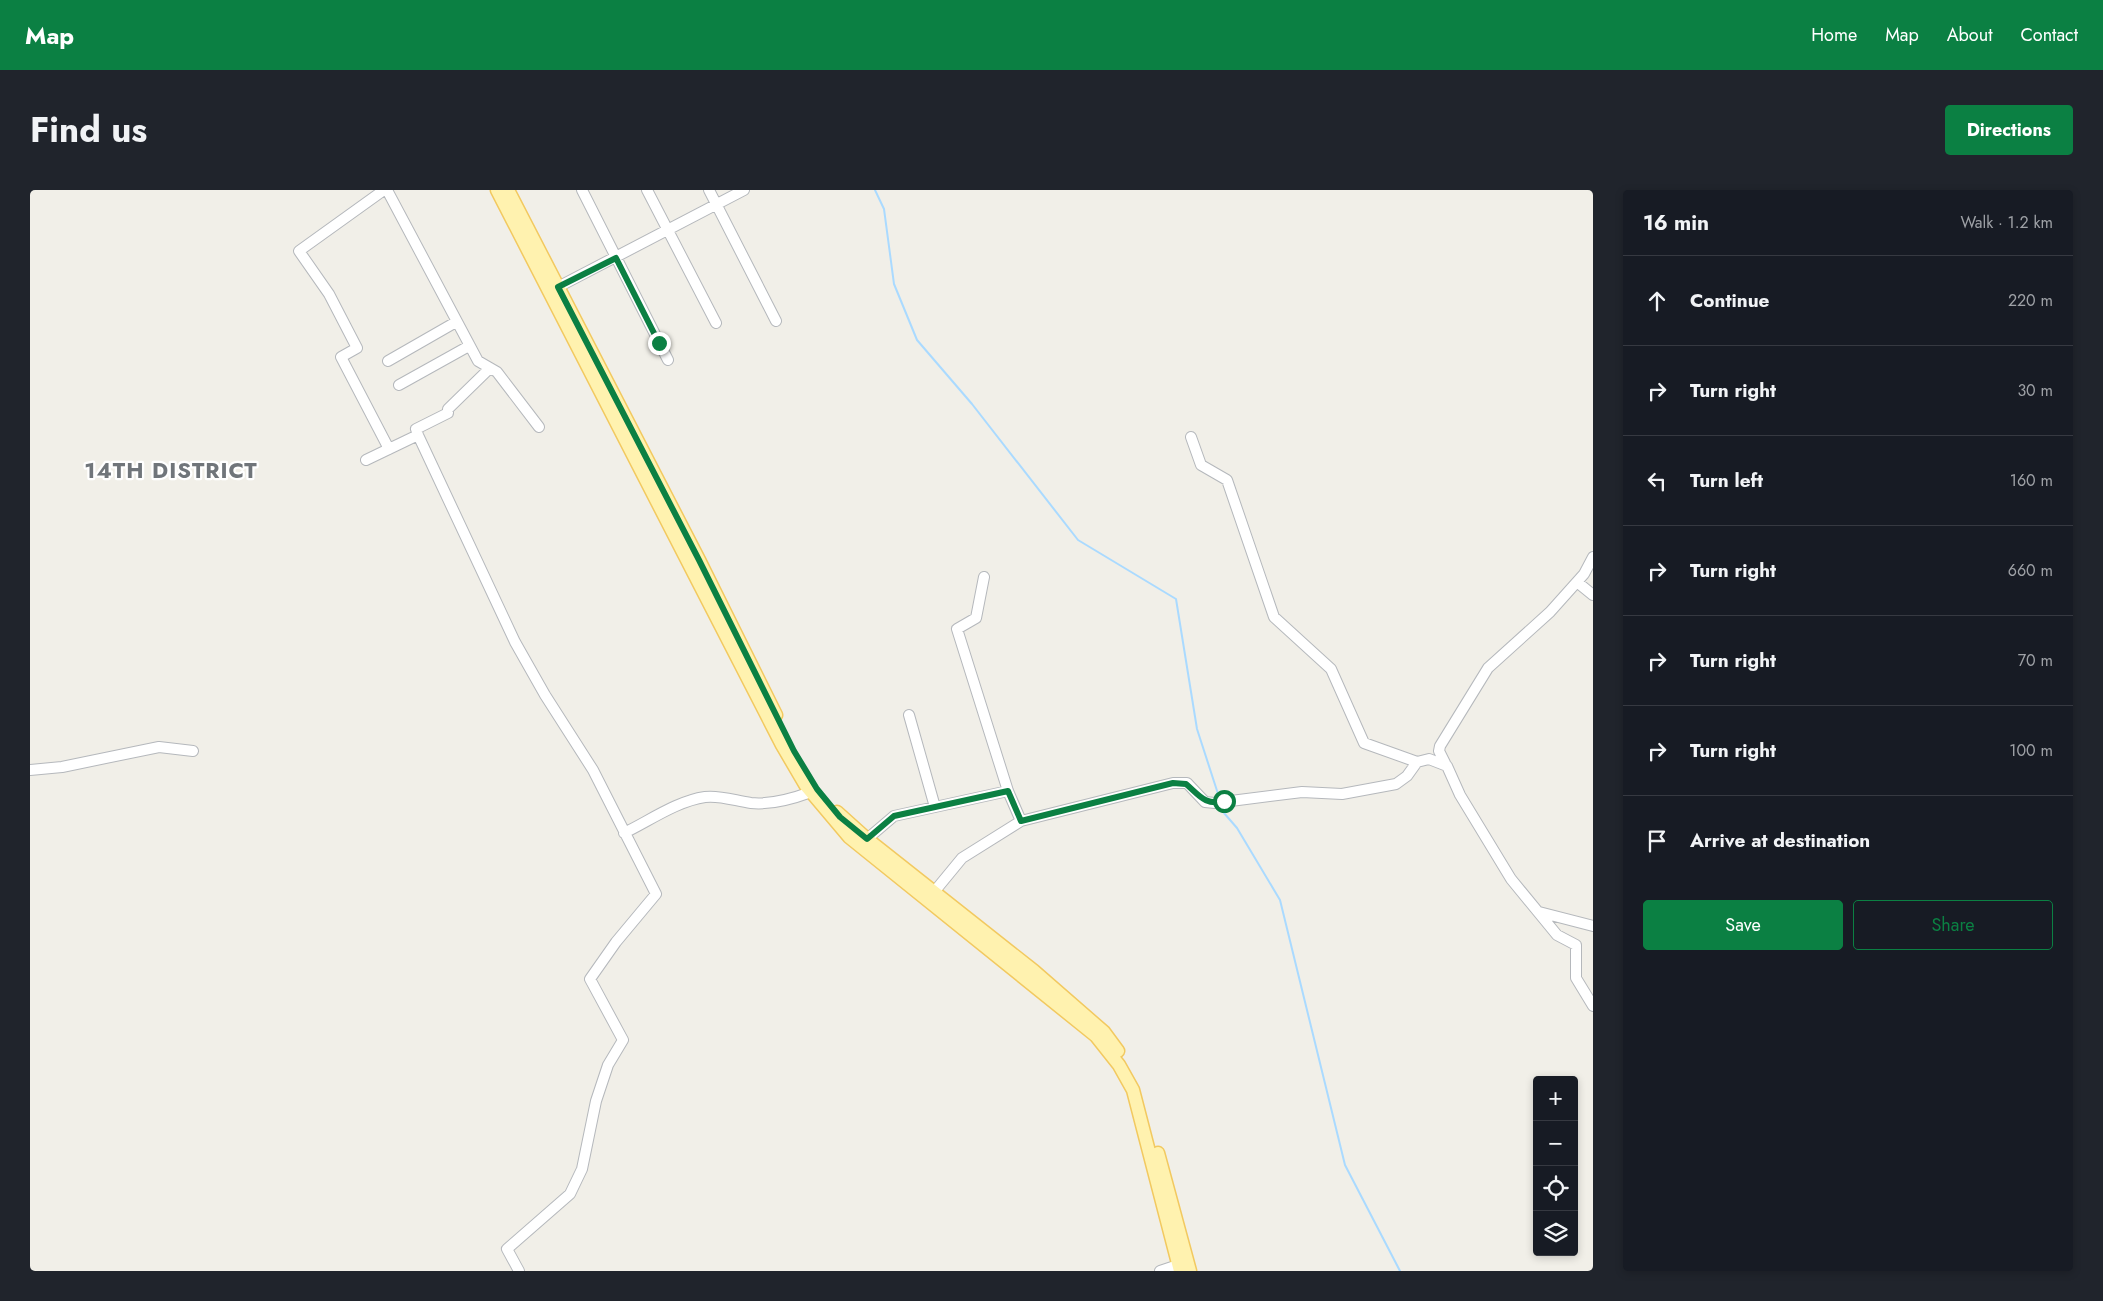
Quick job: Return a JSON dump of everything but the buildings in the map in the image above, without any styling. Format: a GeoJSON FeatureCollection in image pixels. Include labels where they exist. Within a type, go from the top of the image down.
{"type":"FeatureCollection","features":[{"type":"Feature","properties":{"kind":"main road"},"geometry":{"type":"LineString","coordinates":[[498,190],[782,745],[811,792],[849,837],[1096,1036],[1119,1064],[1133,1090],[1184,1267]]}},
{"type":"Feature","properties":{"kind":"main road"},"geometry":{"type":"LineString","coordinates":[[508,190],[699,560],[794,751],[823,796],[840,817],[1034,971],[1104,1032],[1127,1062],[1143,1098],[1184,1267]]}},
{"type":"Feature","properties":{"kind":"street"},"geometry":{"type":"LineString","coordinates":[[389,449],[341,357],[357,348],[330,294],[299,251],[385,190],[478,361],[497,372],[539,427]]}},
{"type":"Feature","properties":{"kind":"street"},"geometry":{"type":"LineString","coordinates":[[582,190],[668,360]]}},
{"type":"Feature","properties":{"kind":"street"},"geometry":{"type":"LineString","coordinates":[[646,190],[716,323]]}},
{"type":"Feature","properties":{"kind":"street"},"geometry":{"type":"LineString","coordinates":[[709,190],[776,321]]}},
{"type":"Feature","properties":{"kind":"street"},"geometry":{"type":"LineString","coordinates":[[558,287],[744,190]]}},
{"type":"Feature","properties":{"kind":"street"},"geometry":{"type":"LineString","coordinates":[[388,361],[456,322]]}},
{"type":"Feature","properties":{"kind":"street"},"geometry":{"type":"LineString","coordinates":[[399,384],[469,346]]}},
{"type":"Feature","properties":{"kind":"street"},"geometry":{"type":"LineString","coordinates":[[489,369],[448,409],[448,413],[416,429],[515,642],[545,696],[593,770],[656,894],[616,942],[590,979],[623,1040],[608,1065],[596,1101],[582,1169],[570,1194],[507,1249],[519,1271]]}},
{"type":"Feature","properties":{"kind":"street"},"geometry":{"type":"LineString","coordinates":[[366,460],[418,435]]}},
{"type":"Feature","properties":{"kind":"street"},"geometry":{"type":"LineString","coordinates":[[1191,437],[1201,465],[1227,480],[1274,617],[1331,668],[1364,744],[1417,762],[1429,759],[1445,763]]}},
{"type":"Feature","properties":{"kind":"street"},"geometry":{"type":"LineString","coordinates":[[1593,557],[1577,582],[1550,612],[1488,668],[1440,746],[1439,751],[1460,796],[1511,879],[1557,935],[1576,945],[1576,978],[1593,1006]]}},
{"type":"Feature","properties":{"kind":"street"},"geometry":{"type":"LineString","coordinates":[[984,577],[976,618],[957,629],[1008,791],[1021,821]]}},
{"type":"Feature","properties":{"kind":"street"},"geometry":{"type":"LineString","coordinates":[[1577,582],[1593,595]]}},
{"type":"Feature","properties":{"kind":"street"},"geometry":{"type":"LineString","coordinates":[[909,715],[935,807]]}},
{"type":"Feature","properties":{"kind":"street"},"geometry":{"type":"LineString","coordinates":[[30,770],[62,767],[159,747],[193,751]]}},
{"type":"Feature","properties":{"kind":"street"},"geometry":{"type":"LineString","coordinates":[[934,892],[962,858],[1021,821],[1173,783],[1186,784],[1205,802],[1220,802],[1302,792],[1342,794],[1396,784],[1406,776],[1417,762]]}},
{"type":"Feature","properties":{"kind":"street"},"geometry":{"type":"LineString","coordinates":[[867,839],[894,816],[1008,791]]}},
{"type":"Feature","properties":{"kind":"street"},"geometry":{"type":"LineString","coordinates":[[624,833],[703,797],[714,796],[753,804],[786,800],[811,792]]}},
{"type":"Feature","properties":{"kind":"street"},"geometry":{"type":"LineString","coordinates":[[1540,912],[1593,926]]}},
{"type":"Feature","properties":{"kind":"street"},"geometry":{"type":"LineString","coordinates":[[1160,1271],[1184,1267]]}},
{"type":"Feature","properties":{"kind":"waterway"},"geometry":{"type":"LineString","coordinates":[[875,190],[884,209],[894,284],[917,340],[972,404],[1078,540],[1176,599],[1197,729],[1220,800]]}},
{"type":"Feature","properties":{"kind":"waterway"},"geometry":{"type":"LineString","coordinates":[[1222,806],[1224,813],[1237,828],[1280,900],[1345,1165],[1400,1271]]}},
{"type":"Feature","properties":{"kind":"district","name":"14TH DISTRICT"},"geometry":{"type":"Point","coordinates":[171,470]}},
{"type":"Feature","properties":{"kind":"route"},"geometry":{"type":"LineString","coordinates":[[659,343],[616,258],[558,287],[699,560],[794,751],[817,789],[840,817],[867,839],[894,816],[1008,791],[1021,821],[1173,783],[1186,784],[1205,802],[1215,803],[1224,801]]}}]}
